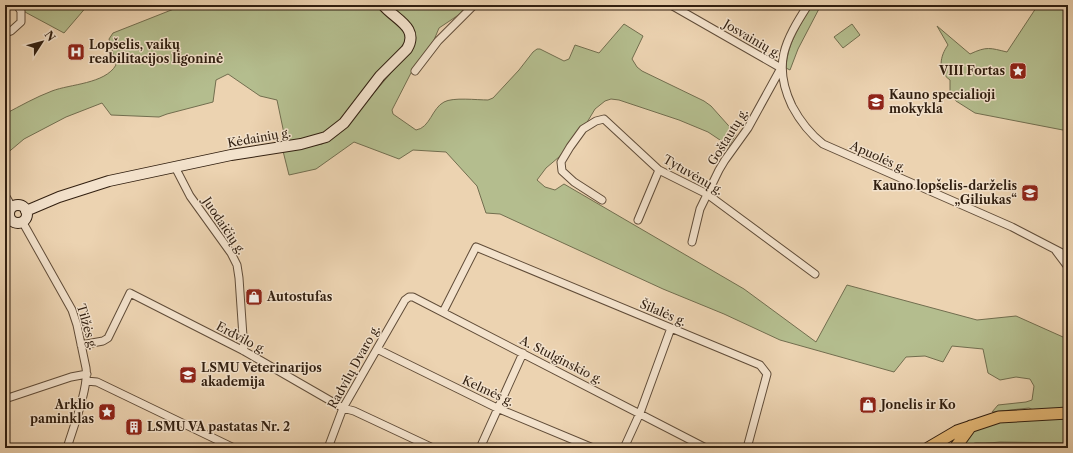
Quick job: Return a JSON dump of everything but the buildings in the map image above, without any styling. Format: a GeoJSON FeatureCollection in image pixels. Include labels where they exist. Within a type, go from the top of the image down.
{"type":"FeatureCollection","features":[{"type":"Feature","properties":{"kind":"main road","name":"Kėdainių g."},"geometry":{"type":"LineString","coordinates":[[26,211],[91,186],[126,177],[315,141],[326,137],[344,123],[380,76],[407,49],[410,44],[410,33],[408,28],[383,5]]}},
{"type":"Feature","properties":{"kind":"main road"},"geometry":{"type":"LineString","coordinates":[[19,205],[26,211],[26,217],[22,221],[14,221],[9,214],[19,205]]}},
{"type":"Feature","properties":{"kind":"main road"},"geometry":{"type":"LineString","coordinates":[[928,448],[950,435],[999,417],[1068,413]]}},
{"type":"Feature","properties":{"kind":"main road"},"geometry":{"type":"LineString","coordinates":[[955,448],[972,426]]}},
{"type":"Feature","properties":{"kind":"street"},"geometry":{"type":"LineString","coordinates":[[5,33],[11,31],[21,22],[21,11],[17,5]]}},
{"type":"Feature","properties":{"kind":"street"},"geometry":{"type":"LineString","coordinates":[[415,71],[438,41],[474,5]]}},
{"type":"Feature","properties":{"kind":"street","name":"Josvainių g."},"geometry":{"type":"LineString","coordinates":[[670,5],[781,68]]}},
{"type":"Feature","properties":{"kind":"street","name":"Apuolės g."},"geometry":{"type":"LineString","coordinates":[[808,5],[791,34],[784,50],[781,68],[786,90],[795,111],[810,133],[823,144],[1012,227],[1068,256]]}},
{"type":"Feature","properties":{"kind":"street","name":"Goštautų g."},"geometry":{"type":"LineString","coordinates":[[692,242],[700,209],[725,160],[748,128],[781,68]]}},
{"type":"Feature","properties":{"kind":"street","name":"Tytuvėnų g."},"geometry":{"type":"LineString","coordinates":[[602,200],[568,177],[562,171],[561,162],[570,146],[583,129],[596,121],[604,119],[659,170],[708,194],[815,274]]}},
{"type":"Feature","properties":{"kind":"street","name":"Juodaičių g."},"geometry":{"type":"LineString","coordinates":[[175,167],[187,191],[231,253],[237,265],[240,278],[244,351]]}},
{"type":"Feature","properties":{"kind":"street"},"geometry":{"type":"LineString","coordinates":[[638,220],[659,170]]}},
{"type":"Feature","properties":{"kind":"street"},"geometry":{"type":"LineString","coordinates":[[5,196],[9,214]]}},
{"type":"Feature","properties":{"kind":"street","name":"Tilžės g."},"geometry":{"type":"LineString","coordinates":[[22,221],[68,301],[77,325],[81,345],[87,378],[67,448]]}},
{"type":"Feature","properties":{"kind":"street","name":"Šilalės g."},"geometry":{"type":"LineString","coordinates":[[443,312],[476,247],[760,365],[767,374],[747,448]]}},
{"type":"Feature","properties":{"kind":"street"},"geometry":{"type":"LineString","coordinates":[[1055,250],[1068,267]]}},
{"type":"Feature","properties":{"kind":"street","name":"Erdvilo g."},"geometry":{"type":"LineString","coordinates":[[81,345],[103,341],[108,338],[130,293],[244,351],[343,408],[354,411],[433,448]]}},
{"type":"Feature","properties":{"kind":"street","name":"A. Stulginskio g."},"geometry":{"type":"LineString","coordinates":[[405,300],[408,297],[413,297],[706,448]]}},
{"type":"Feature","properties":{"kind":"street","name":"Radvilų Dvaro g."},"geometry":{"type":"LineString","coordinates":[[328,448],[343,408],[405,300]]}},
{"type":"Feature","properties":{"kind":"street"},"geometry":{"type":"LineString","coordinates":[[624,448],[640,413],[671,328]]}},
{"type":"Feature","properties":{"kind":"street","name":"Kelmės g."},"geometry":{"type":"LineString","coordinates":[[377,349],[497,408],[593,448]]}},
{"type":"Feature","properties":{"kind":"street"},"geometry":{"type":"LineString","coordinates":[[480,448],[523,353]]}},
{"type":"Feature","properties":{"kind":"street"},"geometry":{"type":"LineString","coordinates":[[5,399],[71,376],[87,378],[234,448]]}},
{"type":"Feature","properties":{"kind":"street"},"geometry":{"type":"LineString","coordinates":[[976,447],[1068,447]]}},
{"type":"Feature","properties":{"kind":"green space"},"geometry":{"type":"Polygon","coordinates":[[[20,5],[88,5],[64,33],[25,12],[20,5]]]}},
{"type":"Feature","properties":{"kind":"green space"},"geometry":{"type":"Polygon","coordinates":[[[184,5],[378,5],[404,31],[405,39],[402,46],[384,70],[338,122],[327,130],[310,138],[286,143],[277,100],[260,96],[228,74],[216,80],[213,102],[159,117],[111,115],[102,103],[66,117],[24,139],[5,155],[5,114],[52,91],[96,80],[104,76],[116,65],[109,39],[113,33],[184,5]]]}},
{"type":"Feature","properties":{"kind":"green space"},"geometry":{"type":"Polygon","coordinates":[[[392,5],[468,5],[460,14],[439,28],[434,40],[413,69],[392,110],[393,114],[416,130],[425,126],[440,105],[448,100],[488,100],[493,98],[537,49],[540,49],[564,61],[569,59],[575,45],[599,53],[624,24],[643,36],[632,59],[637,67],[642,71],[704,101],[711,106],[736,134],[729,146],[708,132],[679,120],[619,100],[611,99],[605,101],[595,109],[583,129],[559,157],[546,168],[537,180],[545,187],[555,190],[564,184],[744,289],[816,342],[847,285],[977,320],[1016,316],[1063,337],[1068,334],[1068,409],[1033,410],[1029,408],[992,412],[998,405],[1032,400],[1034,386],[1030,379],[1016,377],[1000,380],[988,373],[983,349],[952,346],[943,362],[925,356],[906,357],[894,372],[780,340],[724,314],[663,289],[500,214],[486,213],[477,186],[446,152],[413,150],[399,159],[354,142],[316,169],[289,175],[283,151],[322,144],[334,136],[350,121],[408,53],[412,43],[390,7],[392,5]]]}},
{"type":"Feature","properties":{"kind":"green space"},"geometry":{"type":"Polygon","coordinates":[[[812,5],[821,5],[798,49],[790,70],[786,68],[789,51],[799,27],[812,5]]]}},
{"type":"Feature","properties":{"kind":"green space","name":"VIII Fortas"},"geometry":{"type":"Polygon","coordinates":[[[1038,5],[1068,5],[1068,131],[975,113],[956,101],[950,92],[950,80],[943,72],[942,68],[941,63],[943,54],[948,45],[937,26],[970,54],[988,48],[1007,52],[1038,5]]]}},
{"type":"Feature","properties":{"kind":"green space"},"geometry":{"type":"Polygon","coordinates":[[[852,24],[860,35],[843,48],[834,37],[852,24]]]}},
{"type":"Feature","properties":{"kind":"green space"},"geometry":{"type":"Polygon","coordinates":[[[1068,418],[1068,443],[1000,442],[968,445],[962,443],[976,430],[992,423],[1068,418]]]}},
{"type":"Feature","properties":{"kind":"place","name":"Lopšelis, vaikų reabilitacijos ligoninė"},"geometry":{"type":"Point","coordinates":[76,52]}},
{"type":"Feature","properties":{"kind":"place","name":"VIII Fortas"},"geometry":{"type":"Point","coordinates":[1018,71]}},
{"type":"Feature","properties":{"kind":"place","name":"Kauno specialioji mokykla"},"geometry":{"type":"Point","coordinates":[876,102]}},
{"type":"Feature","properties":{"kind":"place","name":"Kauno lopšelis-darželis „Giliukas“"},"geometry":{"type":"Point","coordinates":[1030,193]}},
{"type":"Feature","properties":{"kind":"place","name":"Autostufas"},"geometry":{"type":"Point","coordinates":[254,297]}},
{"type":"Feature","properties":{"kind":"place","name":"LSMU Veterinarijos akademija"},"geometry":{"type":"Point","coordinates":[188,375]}},
{"type":"Feature","properties":{"kind":"place","name":"Jonelis ir Ko"},"geometry":{"type":"Point","coordinates":[868,405]}},
{"type":"Feature","properties":{"kind":"place","name":"Arklio paminklas"},"geometry":{"type":"Point","coordinates":[107,412]}},
{"type":"Feature","properties":{"kind":"place","name":"LSMU VA pastatas Nr. 2"},"geometry":{"type":"Point","coordinates":[134,427]}}]}
